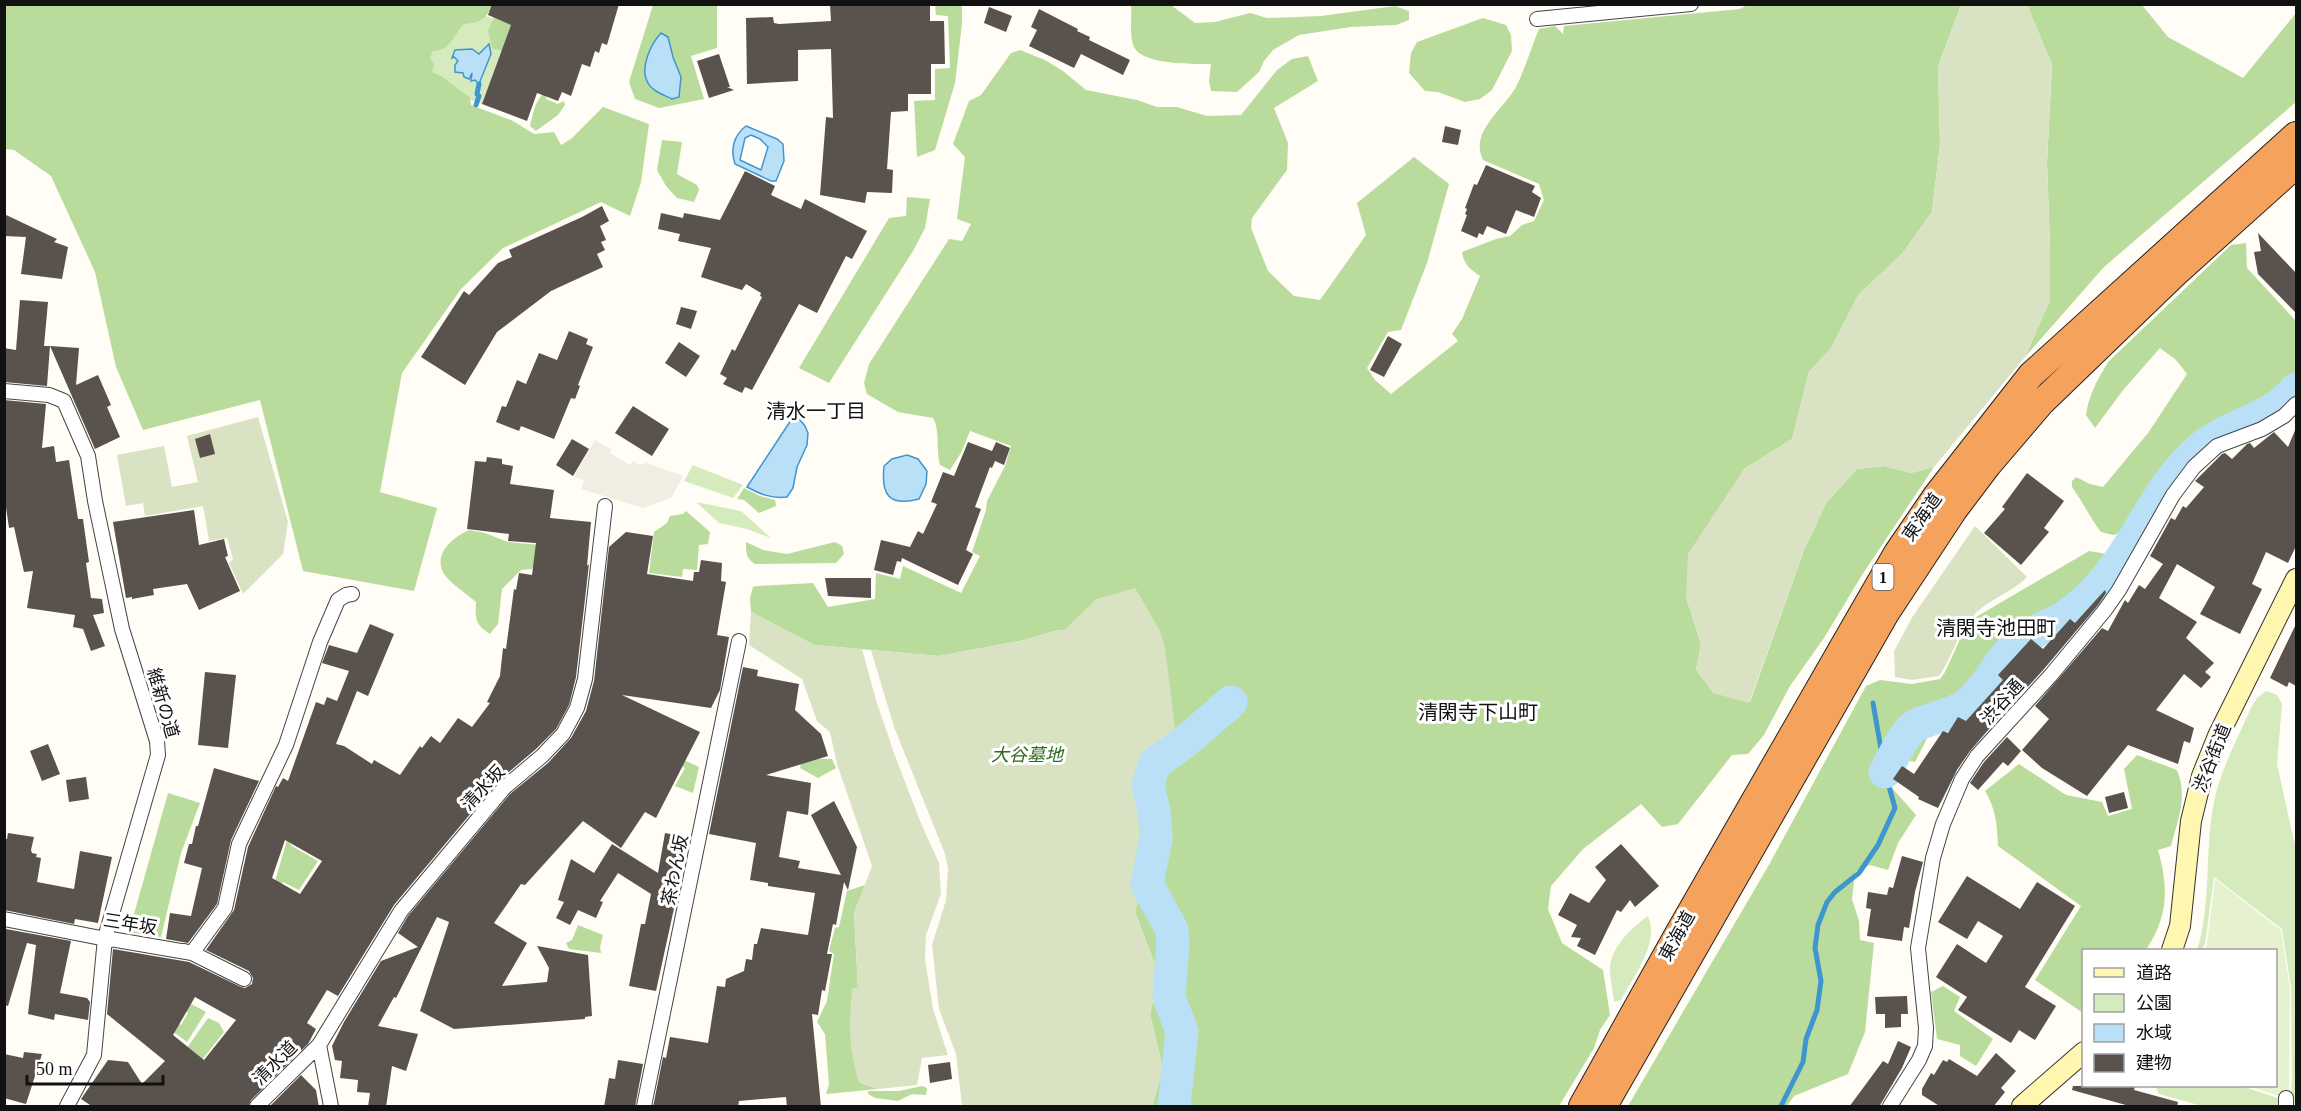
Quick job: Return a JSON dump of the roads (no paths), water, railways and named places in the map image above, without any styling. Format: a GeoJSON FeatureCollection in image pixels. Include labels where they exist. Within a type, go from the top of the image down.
{"type":"FeatureCollection","features":[{"type":"Feature","properties":{"kind":"highway","name":"東海道"},"geometry":{"type":"LineString","coordinates":[[1582,1107],[1679,932],[1862,614],[1898,553],[1936,496],[2031,375],[2296,135]]}},
{"type":"Feature","properties":{"kind":"highway","name":"東海道"},"geometry":{"type":"LineString","coordinates":[[1604,1107],[1886,613],[1953,510],[2041,403],[2178,271],[2296,165]]}},
{"type":"Feature","properties":{"kind":"main road","name":"渋谷街道"},"geometry":{"type":"LineString","coordinates":[[2173,949],[2180,926],[2192,820],[2202,776],[2218,736],[2296,579]]}},
{"type":"Feature","properties":{"kind":"main road"},"geometry":{"type":"LineString","coordinates":[[2022,1107],[2082,1054]]}},
{"type":"Feature","properties":{"kind":"street"},"geometry":{"type":"LineString","coordinates":[[1537,20],[1691,4]]}},
{"type":"Feature","properties":{"kind":"street","name":"維新の道"},"geometry":{"type":"LineString","coordinates":[[4,391],[49,395],[64,401],[88,456],[95,501],[122,629],[157,741],[158,755],[105,939],[94,1055],[67,1107]]}},
{"type":"Feature","properties":{"kind":"street","name":"渋谷通"},"geometry":{"type":"LineString","coordinates":[[1890,1107],[1923,1053],[1926,1028],[1918,948],[1926,889],[1943,824],[1968,768],[2105,610],[2119,590],[2172,495],[2194,467],[2217,446],[2262,429],[2284,416],[2296,404]]}},
{"type":"Feature","properties":{"kind":"street","name":"清水坂"},"geometry":{"type":"LineString","coordinates":[[319,1045],[324,1027],[401,911],[499,794],[550,750],[568,726],[583,689],[605,506]]}},
{"type":"Feature","properties":{"kind":"street"},"geometry":{"type":"LineString","coordinates":[[244,979],[192,953],[225,908],[239,844],[286,745],[320,642],[338,600],[352,594]]}},
{"type":"Feature","properties":{"kind":"street","name":"茶わん坂"},"geometry":{"type":"LineString","coordinates":[[644,1107],[739,641]]}},
{"type":"Feature","properties":{"kind":"street","name":"三年坂"},"geometry":{"type":"LineString","coordinates":[[4,919],[192,953]]}},
{"type":"Feature","properties":{"kind":"street"},"geometry":{"type":"LineString","coordinates":[[319,1045],[331,1107]]}},
{"type":"Feature","properties":{"kind":"street","name":"清水道"},"geometry":{"type":"LineString","coordinates":[[257,1107],[319,1045]]}},
{"type":"Feature","properties":{"kind":"water"},"geometry":{"type":"Polygon","coordinates":[[[661,33],[668,37],[681,77],[679,97],[672,99],[652,88],[646,77],[647,57],[653,43],[661,33]]]}},
{"type":"Feature","properties":{"kind":"water"},"geometry":{"type":"Polygon","coordinates":[[[489,44],[491,54],[479,84],[475,80],[471,81],[472,73],[469,79],[464,77],[463,73],[455,72],[455,65],[458,61],[452,58],[455,50],[472,49],[479,54],[489,44]]]}},
{"type":"Feature","properties":{"kind":"water"},"geometry":{"type":"Polygon","coordinates":[[[746,126],[777,139],[783,144],[784,161],[776,181],[771,181],[735,164],[733,148],[746,126]],[[751,135],[745,138],[740,160],[761,170],[768,147],[760,139],[751,135]]]}},
{"type":"Feature","properties":{"kind":"water"},"geometry":{"type":"Polygon","coordinates":[[[795,414],[808,433],[807,445],[797,467],[793,488],[787,497],[776,497],[747,487],[795,414]]]}},
{"type":"Feature","properties":{"kind":"water"},"geometry":{"type":"Polygon","coordinates":[[[907,455],[918,459],[927,471],[926,484],[919,499],[900,501],[889,496],[886,491],[884,466],[892,459],[907,455]]]}},
{"type":"Feature","properties":{"kind":"waterway"},"geometry":{"type":"LineString","coordinates":[[476,105],[479,84]]}},
{"type":"Feature","properties":{"kind":"waterway"},"geometry":{"type":"LineString","coordinates":[[1885,772],[1911,729],[1965,706],[1981,691],[2013,648],[2026,637],[2065,617],[2093,593],[2123,556],[2172,480],[2201,448],[2275,408],[2296,389]]}},
{"type":"Feature","properties":{"kind":"waterway"},"geometry":{"type":"LineString","coordinates":[[1174,1106],[1182,1032],[1169,997],[1172,930],[1147,884],[1156,839],[1155,817],[1148,784],[1155,763],[1185,742],[1231,702]]}},
{"type":"Feature","properties":{"kind":"waterway"},"geometry":{"type":"LineString","coordinates":[[1781,1106],[1803,1062],[1806,1039],[1817,1010],[1821,981],[1815,948],[1818,925],[1827,902],[1835,892],[1859,873],[1878,845],[1895,808],[1885,772],[1873,703]]}},
{"type":"Feature","properties":{"kind":"district","name":"清水一丁目"},"geometry":{"type":"Point","coordinates":[816,411]}},
{"type":"Feature","properties":{"kind":"district","name":"清閑寺池田町"},"geometry":{"type":"Point","coordinates":[1996,628]}},
{"type":"Feature","properties":{"kind":"district","name":"清閑寺下山町"},"geometry":{"type":"Point","coordinates":[1478,712]}},
{"type":"Feature","properties":{"kind":"park label","name":"大谷墓地"},"geometry":{"type":"Point","coordinates":[1027,755]}}]}
